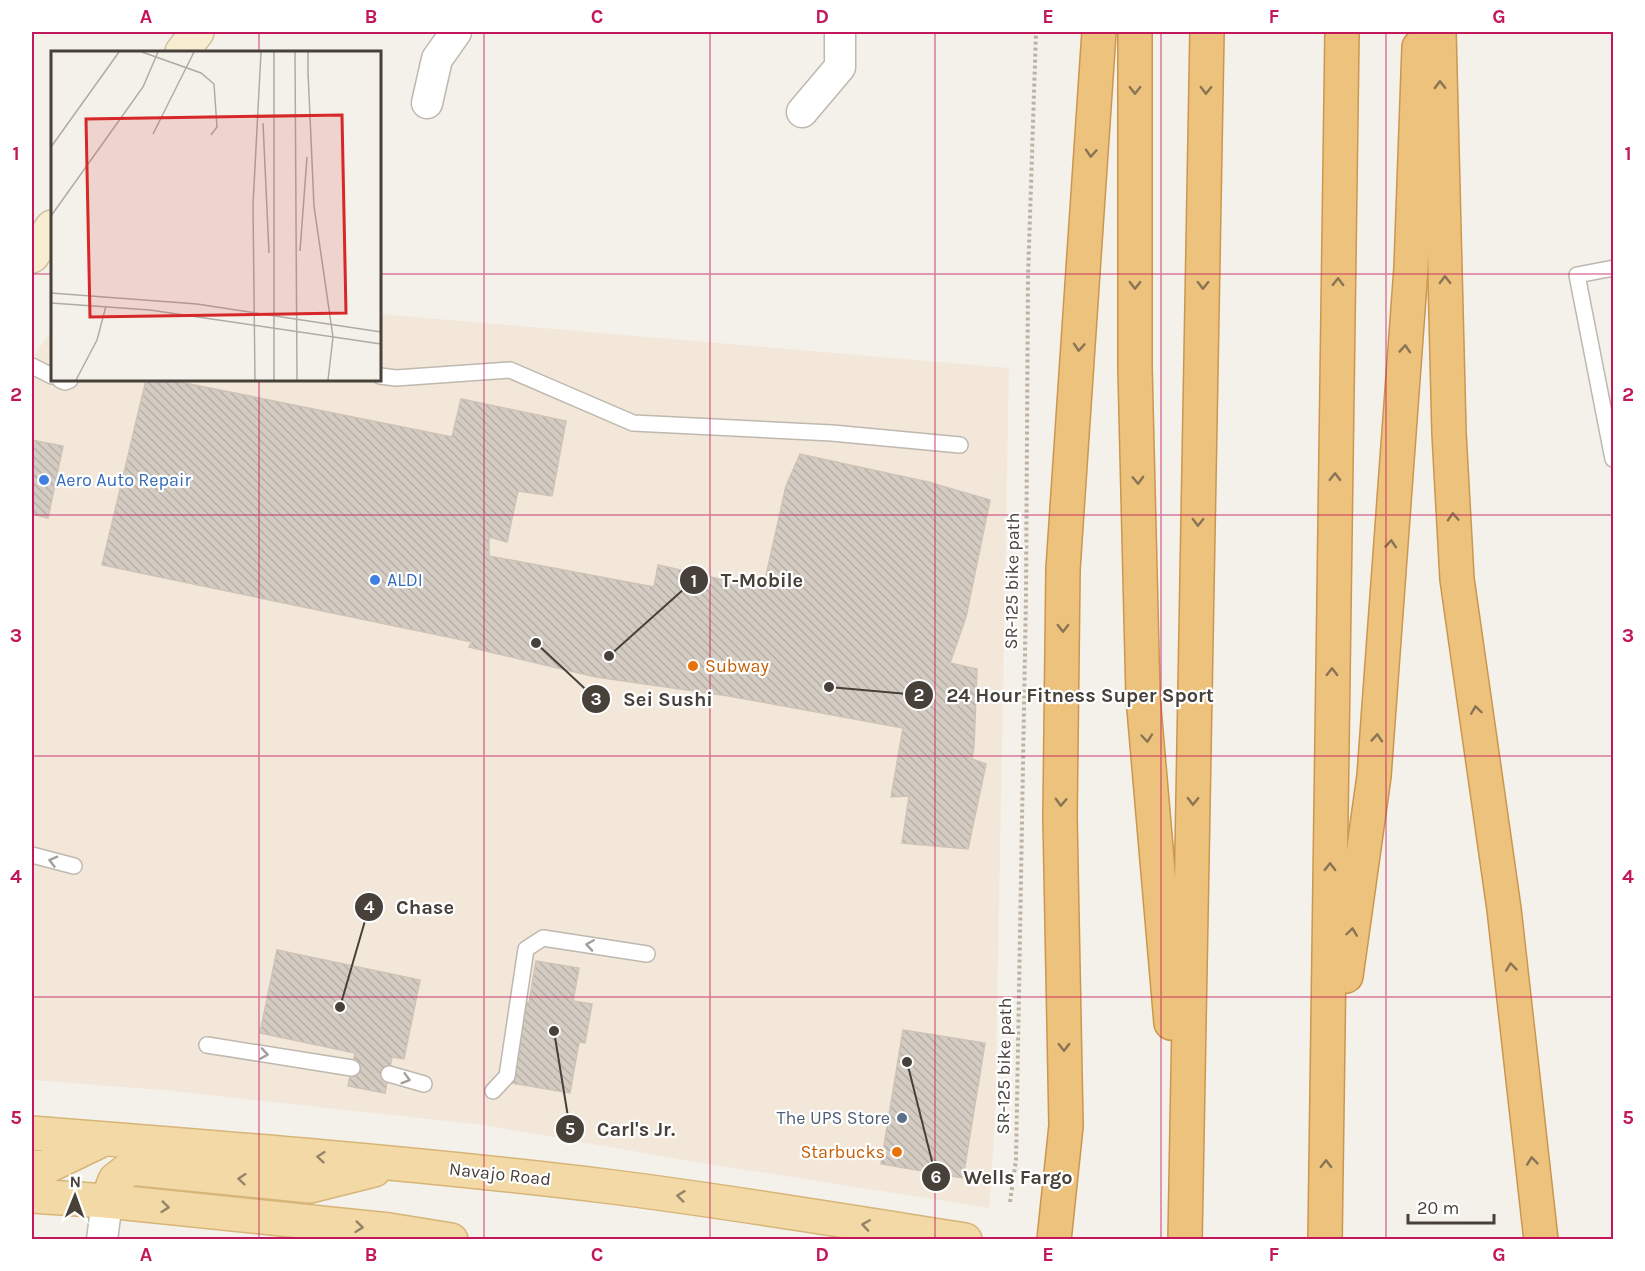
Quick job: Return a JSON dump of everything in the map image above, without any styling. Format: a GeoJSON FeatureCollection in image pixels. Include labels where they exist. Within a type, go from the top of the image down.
{"type":"FeatureCollection","features":[{"type":"Feature","properties":{"kind":"highway"},"geometry":{"type":"LineString","coordinates":[[1054,1239],[1066,1126],[1060,817],[1064,569],[1099,32]]}},
{"type":"Feature","properties":{"kind":"highway"},"geometry":{"type":"LineString","coordinates":[[1135,32],[1134,368],[1143,697],[1186,1204]]}},
{"type":"Feature","properties":{"kind":"highway"},"geometry":{"type":"LineString","coordinates":[[1185,1239],[1207,32]]}},
{"type":"Feature","properties":{"kind":"highway"},"geometry":{"type":"LineString","coordinates":[[1325,1226],[1342,32]]}},
{"type":"Feature","properties":{"kind":"highway"},"geometry":{"type":"LineString","coordinates":[[1327,1114],[1374,776],[1411,268],[1420,32]]}},
{"type":"Feature","properties":{"kind":"highway"},"geometry":{"type":"LineString","coordinates":[[1439,32],[1449,433],[1457,579],[1504,909],[1541,1239]]}},
{"type":"Feature","properties":{"kind":"main road"},"geometry":{"type":"LineString","coordinates":[[183,51],[197,32]]}},
{"type":"Feature","properties":{"kind":"main road"},"geometry":{"type":"LineString","coordinates":[[32,256],[51,228]]}},
{"type":"Feature","properties":{"kind":"main road","name":"Navajo Road"},"geometry":{"type":"LineString","coordinates":[[32,1133],[402,1163],[682,1196],[965,1239]]}},
{"type":"Feature","properties":{"kind":"main road"},"geometry":{"type":"LineString","coordinates":[[32,1167],[44,1168],[105,1139]]}},
{"type":"Feature","properties":{"kind":"main road"},"geometry":{"type":"LineString","coordinates":[[106,1202],[114,1179],[130,1168],[310,1186],[402,1163]]}},
{"type":"Feature","properties":{"kind":"main road"},"geometry":{"type":"LineString","coordinates":[[32,1196],[389,1230],[451,1239]]}},
{"type":"Feature","properties":{"kind":"street"},"geometry":{"type":"LineString","coordinates":[[427,103],[437,59],[456,32]]}},
{"type":"Feature","properties":{"kind":"street"},"geometry":{"type":"LineString","coordinates":[[802,112],[840,67],[840,32]]}},
{"type":"Feature","properties":{"kind":"street"},"geometry":{"type":"LineString","coordinates":[[102,1239],[106,1202]]}},
{"type":"Feature","properties":{"kind":"lane"},"geometry":{"type":"LineString","coordinates":[[1613,460],[1577,275],[1614,268]]}},
{"type":"Feature","properties":{"kind":"lane"},"geometry":{"type":"LineString","coordinates":[[32,366],[51,376]]}},
{"type":"Feature","properties":{"kind":"lane"},"geometry":{"type":"LineString","coordinates":[[381,376],[396,378],[510,369],[633,423],[832,433],[960,445]]}},
{"type":"Feature","properties":{"kind":"lane"},"geometry":{"type":"LineString","coordinates":[[32,855],[74,866]]}},
{"type":"Feature","properties":{"kind":"lane"},"geometry":{"type":"LineString","coordinates":[[493,1091],[507,1076],[526,949],[543,938],[647,954]]}},
{"type":"Feature","properties":{"kind":"lane"},"geometry":{"type":"LineString","coordinates":[[207,1045],[352,1068]]}},
{"type":"Feature","properties":{"kind":"lane"},"geometry":{"type":"LineString","coordinates":[[389,1074],[424,1084]]}},
{"type":"Feature","properties":{"kind":"path","name":"SR-125 bike path"},"geometry":{"type":"LineString","coordinates":[[1010,1202],[1016,1160],[1028,277],[1036,32]]}},
{"type":"Feature","properties":{"kind":"shaded area"},"geometry":{"type":"Polygon","coordinates":[[[381,314],[1009,368],[995,1123],[989,1208],[696,1162],[484,1125],[163,1090],[32,1080],[32,358],[51,331],[51,381],[381,381],[381,314]]]}},
{"type":"Feature","properties":{"kind":"building"},"geometry":{"type":"Polygon","coordinates":[[[146,381],[175,381],[452,437],[461,399],[566,421],[552,496],[518,491],[507,542],[489,537],[489,556],[654,587],[658,565],[763,589],[786,486],[800,454],[928,482],[990,500],[966,617],[950,663],[977,669],[972,759],[986,764],[968,849],[902,843],[909,796],[891,797],[903,728],[729,696],[596,677],[469,647],[472,642],[102,565],[146,381]]]}},
{"type":"Feature","properties":{"kind":"building","name":"Aero Auto Repair"},"geometry":{"type":"Polygon","coordinates":[[[32,440],[63,446],[48,518],[32,514],[32,440]]]}},
{"type":"Feature","properties":{"kind":"building"},"geometry":{"type":"Polygon","coordinates":[[[277,950],[420,980],[404,1059],[392,1057],[385,1093],[348,1086],[355,1053],[260,1033],[277,950]]]}},
{"type":"Feature","properties":{"kind":"building"},"geometry":{"type":"Polygon","coordinates":[[[536,961],[579,968],[573,1001],[592,1004],[585,1043],[579,1042],[570,1093],[511,1083],[521,1019],[520,1002],[529,1003],[536,961]]]}},
{"type":"Feature","properties":{"kind":"building"},"geometry":{"type":"Polygon","coordinates":[[[903,1030],[985,1043],[963,1178],[881,1164],[903,1030]]]}},
{"type":"Feature","properties":{"kind":"place","name":"Aero Auto Repair"},"geometry":{"type":"Point","coordinates":[44,480]}},
{"type":"Feature","properties":{"kind":"place","name":"ALDI"},"geometry":{"type":"Point","coordinates":[375,580]}},
{"type":"Feature","properties":{"kind":"place","name":"Sei Sushi"},"geometry":{"type":"Point","coordinates":[536,643]}},
{"type":"Feature","properties":{"kind":"place","name":"T-Mobile"},"geometry":{"type":"Point","coordinates":[609,656]}},
{"type":"Feature","properties":{"kind":"place","name":"Subway"},"geometry":{"type":"Point","coordinates":[693,666]}},
{"type":"Feature","properties":{"kind":"place","name":"24 Hour Fitness Super Sport"},"geometry":{"type":"Point","coordinates":[829,687]}},
{"type":"Feature","properties":{"kind":"place","name":"Chase"},"geometry":{"type":"Point","coordinates":[340,1007]}},
{"type":"Feature","properties":{"kind":"place","name":"Carl's Jr."},"geometry":{"type":"Point","coordinates":[554,1031]}},
{"type":"Feature","properties":{"kind":"place","name":"Wells Fargo"},"geometry":{"type":"Point","coordinates":[907,1062]}},
{"type":"Feature","properties":{"kind":"place","name":"The UPS Store"},"geometry":{"type":"Point","coordinates":[902,1118]}},
{"type":"Feature","properties":{"kind":"place","name":"Starbucks"},"geometry":{"type":"Point","coordinates":[897,1152]}}]}
